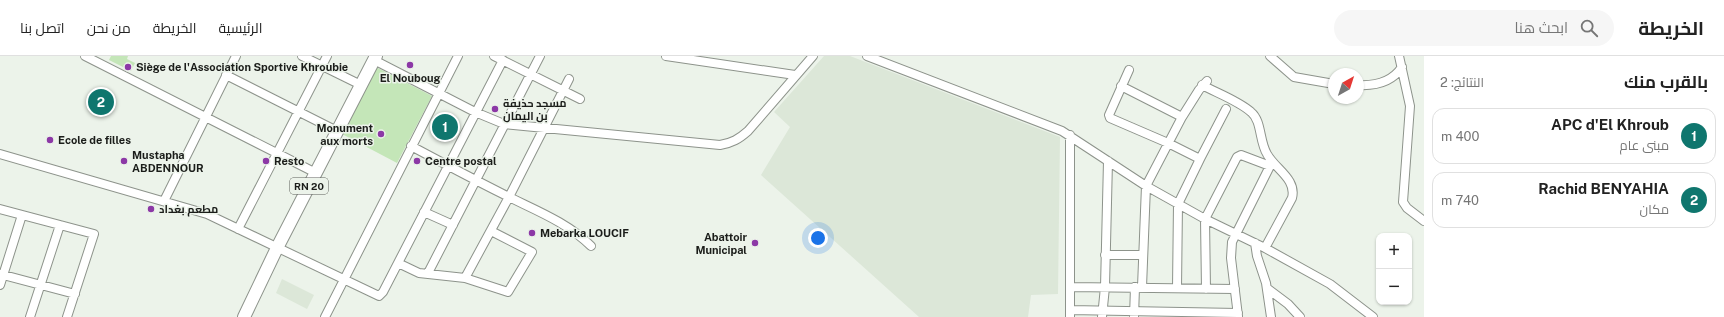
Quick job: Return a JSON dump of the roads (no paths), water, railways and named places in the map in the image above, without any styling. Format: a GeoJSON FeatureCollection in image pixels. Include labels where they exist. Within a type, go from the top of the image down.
{"type":"FeatureCollection","features":[{"type":"Feature","properties":{"kind":"main road","name":"RN 20"},"geometry":{"type":"LineString","coordinates":[[244,317],[277,248],[375,58]]}},
{"type":"Feature","properties":{"kind":"street"},"geometry":{"type":"LineString","coordinates":[[85,56],[316,173]]}},
{"type":"Feature","properties":{"kind":"street"},"geometry":{"type":"LineString","coordinates":[[164,201],[236,56]]}},
{"type":"Feature","properties":{"kind":"street"},"geometry":{"type":"LineString","coordinates":[[302,56],[360,85]]}},
{"type":"Feature","properties":{"kind":"street"},"geometry":{"type":"LineString","coordinates":[[238,228],[278,154],[327,56]]}},
{"type":"Feature","properties":{"kind":"street"},"geometry":{"type":"LineString","coordinates":[[325,317],[458,56]]}},
{"type":"Feature","properties":{"kind":"street"},"geometry":{"type":"LineString","coordinates":[[494,56],[580,99]]}},
{"type":"Feature","properties":{"kind":"street"},"geometry":{"type":"LineString","coordinates":[[428,273],[540,56]]}},
{"type":"Feature","properties":{"kind":"street"},"geometry":{"type":"LineString","coordinates":[[666,56],[795,75]]}},
{"type":"Feature","properties":{"kind":"street"},"geometry":{"type":"LineString","coordinates":[[375,58],[475,112],[504,124],[543,129],[720,145],[730,143],[740,138],[748,131],[813,56]]}},
{"type":"Feature","properties":{"kind":"street"},"geometry":{"type":"LineString","coordinates":[[867,56],[1054,127],[1146,186],[1205,219],[1266,248],[1330,284],[1373,317]]}},
{"type":"Feature","properties":{"kind":"street"},"geometry":{"type":"LineString","coordinates":[[1270,56],[1294,77],[1328,83]]}},
{"type":"Feature","properties":{"kind":"street"},"geometry":{"type":"LineString","coordinates":[[1399,56],[1410,106],[1403,202],[1407,208],[1424,221]]}},
{"type":"Feature","properties":{"kind":"street"},"geometry":{"type":"LineString","coordinates":[[0,154],[207,214],[379,296],[383,292],[503,60]]}},
{"type":"Feature","properties":{"kind":"street"},"geometry":{"type":"LineString","coordinates":[[1364,85],[1382,83],[1396,75],[1402,67]]}},
{"type":"Feature","properties":{"kind":"street"},"geometry":{"type":"LineString","coordinates":[[1129,70],[1109,115],[1110,118],[1168,143],[1200,159]]}},
{"type":"Feature","properties":{"kind":"street"},"geometry":{"type":"LineString","coordinates":[[226,74],[337,131]]}},
{"type":"Feature","properties":{"kind":"street"},"geometry":{"type":"LineString","coordinates":[[465,278],[509,197],[569,79]]}},
{"type":"Feature","properties":{"kind":"street"},"geometry":{"type":"LineString","coordinates":[[1134,314],[1143,255],[1146,186],[1182,117],[1204,83],[1252,112],[1258,123],[1264,149],[1271,164],[1291,182],[1293,194],[1266,248]]}},
{"type":"Feature","properties":{"kind":"street"},"geometry":{"type":"LineString","coordinates":[[1122,86],[1182,117]]}},
{"type":"Feature","properties":{"kind":"street"},"geometry":{"type":"LineString","coordinates":[[1177,288],[1178,204],[1226,109]]}},
{"type":"Feature","properties":{"kind":"street"},"geometry":{"type":"LineString","coordinates":[[1070,136],[1070,313],[1238,315],[1231,253],[1235,234],[1271,164]]}},
{"type":"Feature","properties":{"kind":"street"},"geometry":{"type":"LineString","coordinates":[[411,146],[476,181],[568,227],[581,236],[590,246]]}},
{"type":"Feature","properties":{"kind":"street"},"geometry":{"type":"LineString","coordinates":[[1206,289],[1205,219],[1237,156],[1241,155],[1271,164]]}},
{"type":"Feature","properties":{"kind":"street"},"geometry":{"type":"LineString","coordinates":[[1102,314],[1105,287],[1108,161]]}},
{"type":"Feature","properties":{"kind":"street"},"geometry":{"type":"LineString","coordinates":[[0,209],[94,234],[76,294],[67,317]]}},
{"type":"Feature","properties":{"kind":"street"},"geometry":{"type":"LineString","coordinates":[[424,212],[452,225]]}},
{"type":"Feature","properties":{"kind":"street"},"geometry":{"type":"LineString","coordinates":[[0,285],[2,274],[22,215]]}},
{"type":"Feature","properties":{"kind":"street"},"geometry":{"type":"LineString","coordinates":[[30,317],[39,284],[60,225]]}},
{"type":"Feature","properties":{"kind":"street"},"geometry":{"type":"LineString","coordinates":[[398,263],[419,273],[465,278],[508,292],[532,252],[491,231]]}},
{"type":"Feature","properties":{"kind":"street"},"geometry":{"type":"LineString","coordinates":[[1255,243],[1257,256],[1268,289],[1271,317]]}},
{"type":"Feature","properties":{"kind":"street"},"geometry":{"type":"LineString","coordinates":[[1105,255],[1143,255]]}},
{"type":"Feature","properties":{"kind":"street"},"geometry":{"type":"LineString","coordinates":[[2,274],[76,294]]}},
{"type":"Feature","properties":{"kind":"street"},"geometry":{"type":"LineString","coordinates":[[1070,287],[1235,289]]}},
{"type":"Feature","properties":{"kind":"street"},"geometry":{"type":"LineString","coordinates":[[1268,289],[1288,304],[1300,317]]}},
{"type":"Feature","properties":{"kind":"place","name":"El Nouboug"},"geometry":{"type":"Point","coordinates":[410,65]}},
{"type":"Feature","properties":{"kind":"place","name":"Siège de l'Association Sportive Khroubie"},"geometry":{"type":"Point","coordinates":[128,67]}},
{"type":"Feature","properties":{"kind":"place","name":"Rachid BENYAHIA"},"geometry":{"type":"Point","coordinates":[101,102]}},
{"type":"Feature","properties":{"kind":"place","name":"مسجد حذيفة بن اليمان"},"geometry":{"type":"Point","coordinates":[495,109]}},
{"type":"Feature","properties":{"kind":"place","name":"APC d'El Khroub"},"geometry":{"type":"Point","coordinates":[445,127]}},
{"type":"Feature","properties":{"kind":"place","name":"Monument aux morts"},"geometry":{"type":"Point","coordinates":[381,134]}},
{"type":"Feature","properties":{"kind":"place","name":"Ecole de filles"},"geometry":{"type":"Point","coordinates":[50,140]}},
{"type":"Feature","properties":{"kind":"place","name":"Mustapha ABDENNOUR"},"geometry":{"type":"Point","coordinates":[124,161]}},
{"type":"Feature","properties":{"kind":"place","name":"Resto"},"geometry":{"type":"Point","coordinates":[266,161]}},
{"type":"Feature","properties":{"kind":"place","name":"Centre postal"},"geometry":{"type":"Point","coordinates":[417,161]}},
{"type":"Feature","properties":{"kind":"place","name":"مطعم بغداد"},"geometry":{"type":"Point","coordinates":[151,209]}},
{"type":"Feature","properties":{"kind":"place","name":"Mebarka LOUCIF"},"geometry":{"type":"Point","coordinates":[532,233]}},
{"type":"Feature","properties":{"kind":"place","name":"Abattoir Municipal"},"geometry":{"type":"Point","coordinates":[755,243]}}]}
